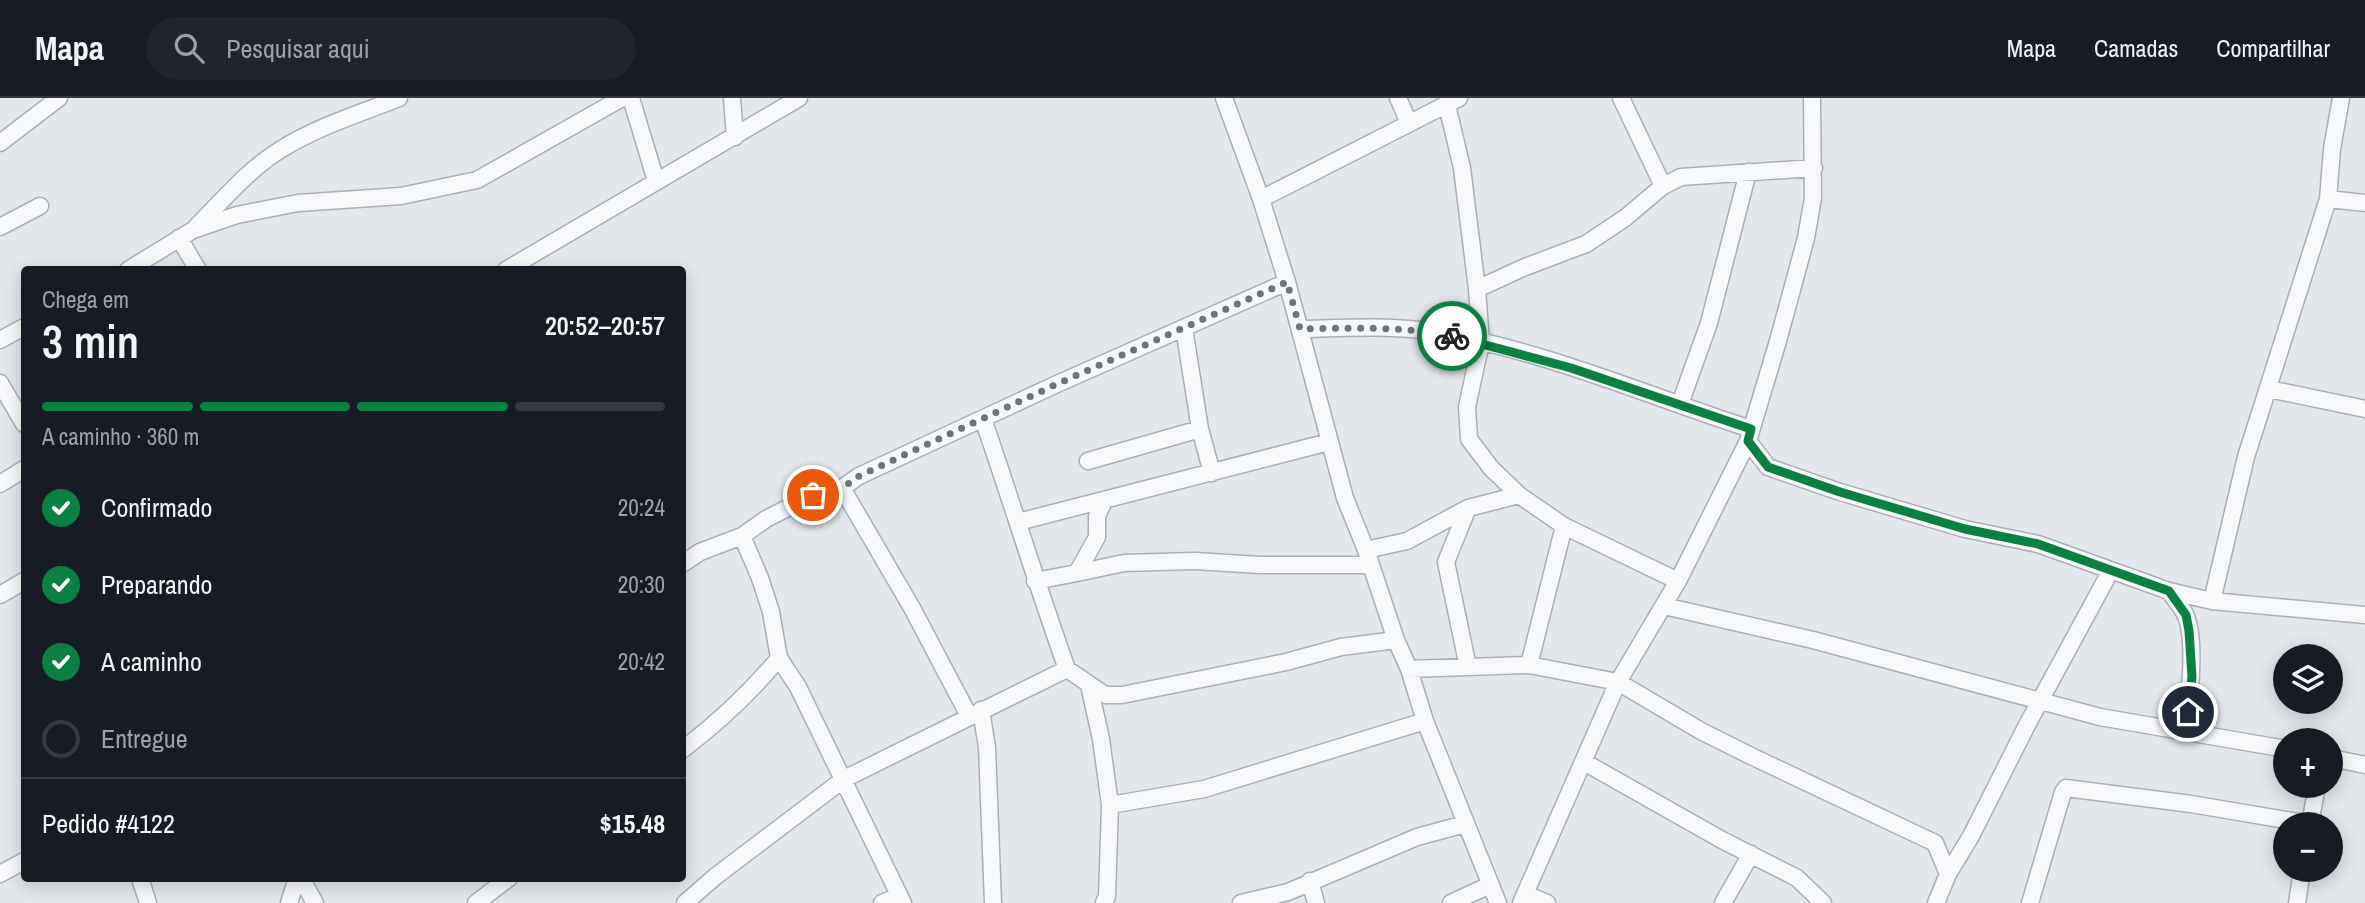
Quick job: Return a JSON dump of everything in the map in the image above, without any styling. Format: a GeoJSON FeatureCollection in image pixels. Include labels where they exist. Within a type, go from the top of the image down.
{"type":"FeatureCollection","features":[{"type":"Feature","properties":{"kind":"street"},"geometry":{"type":"LineString","coordinates":[[0,143],[59,98]]}},
{"type":"Feature","properties":{"kind":"street"},"geometry":{"type":"LineString","coordinates":[[134,266],[186,234],[278,151],[301,138],[398,98]]}},
{"type":"Feature","properties":{"kind":"street"},"geometry":{"type":"LineString","coordinates":[[186,234],[264,209],[298,203],[401,196],[477,180],[622,98]]}},
{"type":"Feature","properties":{"kind":"street"},"geometry":{"type":"LineString","coordinates":[[631,98],[656,181]]}},
{"type":"Feature","properties":{"kind":"street"},"geometry":{"type":"LineString","coordinates":[[732,98],[735,137]]}},
{"type":"Feature","properties":{"kind":"street"},"geometry":{"type":"LineString","coordinates":[[513,266],[799,98]]}},
{"type":"Feature","properties":{"kind":"street"},"geometry":{"type":"LineString","coordinates":[[1224,98],[1287,282],[1345,498],[1409,669],[1425,721],[1498,903]]}},
{"type":"Feature","properties":{"kind":"street"},"geometry":{"type":"LineString","coordinates":[[1398,98],[1409,123]]}},
{"type":"Feature","properties":{"kind":"street"},"geometry":{"type":"LineString","coordinates":[[1621,98],[1663,186]]}},
{"type":"Feature","properties":{"kind":"street"},"geometry":{"type":"LineString","coordinates":[[1547,903],[1523,898],[1618,682],[1678,582],[1749,435],[1806,238],[1813,198],[1812,98]]}},
{"type":"Feature","properties":{"kind":"street"},"geometry":{"type":"LineString","coordinates":[[2212,601],[2246,457],[2328,199],[2332,149],[2341,98]]}},
{"type":"Feature","properties":{"kind":"street"},"geometry":{"type":"LineString","coordinates":[[1261,200],[1453,102],[1477,289],[1481,342],[1467,407],[1469,439],[1491,468],[1520,495],[1564,526],[1678,582]]}},
{"type":"Feature","properties":{"kind":"street"},"geometry":{"type":"LineString","coordinates":[[1477,289],[1586,244],[1625,218],[1663,186],[1681,177],[1814,168]]}},
{"type":"Feature","properties":{"kind":"street"},"geometry":{"type":"LineString","coordinates":[[1680,404],[1709,323],[1748,172]]}},
{"type":"Feature","properties":{"kind":"street"},"geometry":{"type":"LineString","coordinates":[[2328,199],[2365,203]]}},
{"type":"Feature","properties":{"kind":"street"},"geometry":{"type":"LineString","coordinates":[[0,227],[40,206]]}},
{"type":"Feature","properties":{"kind":"street"},"geometry":{"type":"LineString","coordinates":[[186,234],[197,266]]}},
{"type":"Feature","properties":{"kind":"street"},"geometry":{"type":"LineString","coordinates":[[686,561],[700,552],[742,536],[766,519],[813,495],[842,488],[859,476],[1287,282]]}},
{"type":"Feature","properties":{"kind":"street"},"geometry":{"type":"LineString","coordinates":[[1300,329],[1379,327],[1432,332],[1481,342],[1680,404],[1749,435],[1768,467],[1840,492],[1965,529],[2038,544],[2169,591],[2212,601],[2365,615]]}},
{"type":"Feature","properties":{"kind":"street"},"geometry":{"type":"LineString","coordinates":[[1184,328],[1200,429],[1212,473]]}},
{"type":"Feature","properties":{"kind":"street"},"geometry":{"type":"LineString","coordinates":[[0,340],[21,329]]}},
{"type":"Feature","properties":{"kind":"street"},"geometry":{"type":"LineString","coordinates":[[0,383],[21,419]]}},
{"type":"Feature","properties":{"kind":"street"},"geometry":{"type":"LineString","coordinates":[[2269,389],[2365,409]]}},
{"type":"Feature","properties":{"kind":"street"},"geometry":{"type":"LineString","coordinates":[[983,419],[1035,581],[1067,669],[1105,695],[1122,695],[1286,662],[1341,647],[1396,640]]}},
{"type":"Feature","properties":{"kind":"street"},"geometry":{"type":"LineString","coordinates":[[1088,461],[1200,429]]}},
{"type":"Feature","properties":{"kind":"street"},"geometry":{"type":"LineString","coordinates":[[1018,522],[1329,442]]}},
{"type":"Feature","properties":{"kind":"street"},"geometry":{"type":"LineString","coordinates":[[0,484],[21,471]]}},
{"type":"Feature","properties":{"kind":"street"},"geometry":{"type":"LineString","coordinates":[[842,488],[975,713],[987,747],[993,903]]}},
{"type":"Feature","properties":{"kind":"street"},"geometry":{"type":"LineString","coordinates":[[1035,581],[1124,564],[1182,562],[1260,565],[1368,557],[1407,541],[1468,508],[1520,495]]}},
{"type":"Feature","properties":{"kind":"street"},"geometry":{"type":"LineString","coordinates":[[1077,573],[1097,537],[1097,516],[1104,501]]}},
{"type":"Feature","properties":{"kind":"street"},"geometry":{"type":"LineString","coordinates":[[1468,508],[1446,562],[1468,667]]}},
{"type":"Feature","properties":{"kind":"street"},"geometry":{"type":"LineString","coordinates":[[1529,666],[1564,526]]}},
{"type":"Feature","properties":{"kind":"street"},"geometry":{"type":"LineString","coordinates":[[742,536],[771,612],[779,658],[798,687],[901,899],[882,903]]}},
{"type":"Feature","properties":{"kind":"street"},"geometry":{"type":"LineString","coordinates":[[1944,892],[2040,701],[2110,572]]}},
{"type":"Feature","properties":{"kind":"street"},"geometry":{"type":"LineString","coordinates":[[0,595],[21,583]]}},
{"type":"Feature","properties":{"kind":"street"},"geometry":{"type":"LineString","coordinates":[[2169,591],[2186,615],[2189,631],[2192,677],[2186,731]]}},
{"type":"Feature","properties":{"kind":"street"},"geometry":{"type":"LineString","coordinates":[[1664,606],[1813,640],[2100,716],[2273,747]]}},
{"type":"Feature","properties":{"kind":"street"},"geometry":{"type":"LineString","coordinates":[[686,747],[723,719],[779,658]]}},
{"type":"Feature","properties":{"kind":"street"},"geometry":{"type":"LineString","coordinates":[[1409,669],[1529,666],[1618,682],[1742,752],[1935,843],[1944,892]]}},
{"type":"Feature","properties":{"kind":"street"},"geometry":{"type":"LineString","coordinates":[[685,903],[716,876],[844,779],[1067,669]]}},
{"type":"Feature","properties":{"kind":"street"},"geometry":{"type":"LineString","coordinates":[[1090,685],[1101,738],[1110,805],[1107,896],[1104,903]]}},
{"type":"Feature","properties":{"kind":"street"},"geometry":{"type":"LineString","coordinates":[[1110,805],[1204,789],[1425,721]]}},
{"type":"Feature","properties":{"kind":"street"},"geometry":{"type":"LineString","coordinates":[[2343,760],[2365,765]]}},
{"type":"Feature","properties":{"kind":"street"},"geometry":{"type":"LineString","coordinates":[[1584,762],[1797,878],[1824,903]]}},
{"type":"Feature","properties":{"kind":"street"},"geometry":{"type":"LineString","coordinates":[[2030,903],[2066,788],[2273,818]]}},
{"type":"Feature","properties":{"kind":"street"},"geometry":{"type":"LineString","coordinates":[[1241,903],[1288,892],[1417,838],[1465,824]]}},
{"type":"Feature","properties":{"kind":"street"},"geometry":{"type":"LineString","coordinates":[[1723,903],[1751,854]]}},
{"type":"Feature","properties":{"kind":"street"},"geometry":{"type":"LineString","coordinates":[[0,874],[21,863]]}},
{"type":"Feature","properties":{"kind":"street"},"geometry":{"type":"LineString","coordinates":[[1310,881],[1316,903]]}},
{"type":"Feature","properties":{"kind":"street"},"geometry":{"type":"LineString","coordinates":[[141,882],[148,903]]}},
{"type":"Feature","properties":{"kind":"street"},"geometry":{"type":"LineString","coordinates":[[289,903],[297,882]]}},
{"type":"Feature","properties":{"kind":"street"},"geometry":{"type":"LineString","coordinates":[[302,882],[315,903]]}},
{"type":"Feature","properties":{"kind":"street"},"geometry":{"type":"LineString","coordinates":[[475,903],[504,882]]}},
{"type":"Feature","properties":{"kind":"street"},"geometry":{"type":"LineString","coordinates":[[2297,903],[2300,882]]}},
{"type":"Feature","properties":{"kind":"street"},"geometry":{"type":"LineString","coordinates":[[1451,903],[1490,885]]}},
{"type":"Feature","properties":{"kind":"way so far"},"geometry":{"type":"LineString","coordinates":[[813,495],[842,488],[859,476],[1057,384],[1287,282],[1300,329],[1379,327],[1452,336]]}},
{"type":"Feature","properties":{"kind":"route"},"geometry":{"type":"LineString","coordinates":[[1452,336],[1571,368],[1751,429],[1748,441],[1768,467],[1840,492],[1965,529],[2038,544],[2169,591],[2186,615],[2189,631],[2192,677],[2188,712]]}}]}
